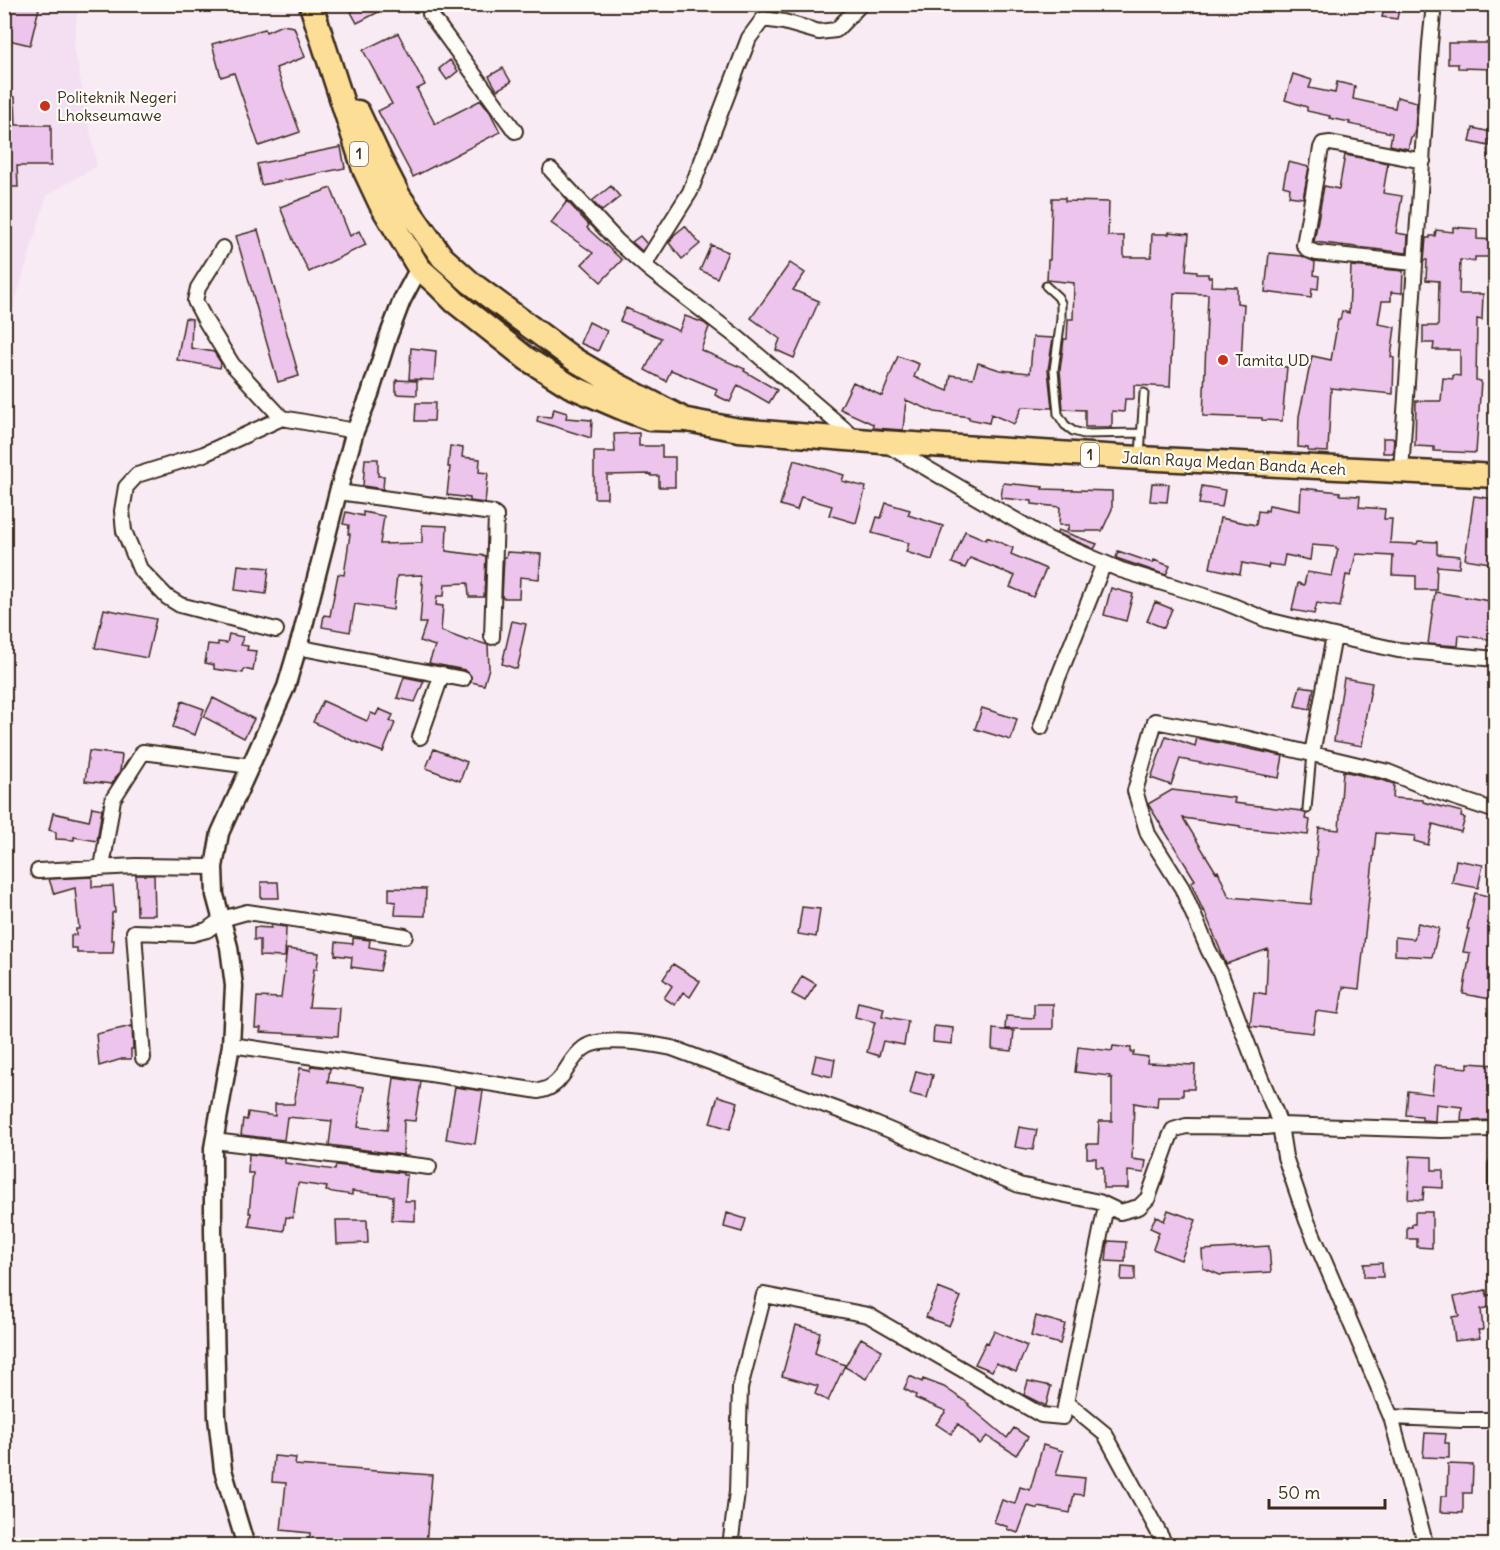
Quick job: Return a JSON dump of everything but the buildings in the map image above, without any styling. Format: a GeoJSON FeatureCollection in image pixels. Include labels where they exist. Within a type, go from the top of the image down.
{"type":"FeatureCollection","features":[{"type":"Feature","properties":{"kind":"highway","name":"Jalan Raya Medan Banda Aceh"},"geometry":{"type":"LineString","coordinates":[[311,6],[364,169],[380,203],[419,268],[456,302],[527,359],[570,386],[626,410],[650,419],[687,420],[739,430],[882,442],[1496,476]]}},
{"type":"Feature","properties":{"kind":"highway","name":"Jalan Raya Medan Banda Aceh"},"geometry":{"type":"LineString","coordinates":[[311,6],[399,196],[442,257],[471,284],[575,360],[687,420]]}},
{"type":"Feature","properties":{"kind":"street"},"geometry":{"type":"LineString","coordinates":[[430,4],[430,14],[515,131]]}},
{"type":"Feature","properties":{"kind":"street"},"geometry":{"type":"LineString","coordinates":[[644,265],[690,192],[749,38],[763,19],[784,22],[819,33],[836,30],[861,4]]}},
{"type":"Feature","properties":{"kind":"street"},"geometry":{"type":"LineString","coordinates":[[1401,471],[1434,4]]}},
{"type":"Feature","properties":{"kind":"street"},"geometry":{"type":"LineString","coordinates":[[1414,263],[1317,253],[1308,250],[1304,245],[1323,144],[1330,143],[1423,161]]}},
{"type":"Feature","properties":{"kind":"street"},"geometry":{"type":"LineString","coordinates":[[551,170],[617,241],[644,265],[738,338],[858,440]]}},
{"type":"Feature","properties":{"kind":"street"},"geometry":{"type":"LineString","coordinates":[[223,248],[198,288],[195,301],[232,364],[282,418]]}},
{"type":"Feature","properties":{"kind":"street"},"geometry":{"type":"LineString","coordinates":[[246,1545],[223,1470],[217,1417],[213,1148],[231,1045],[234,986],[229,947],[215,895],[214,867],[220,833],[286,687],[355,431],[402,300],[419,268]]}},
{"type":"Feature","properties":{"kind":"street"},"geometry":{"type":"LineString","coordinates":[[276,630],[180,605],[167,597],[140,569],[124,531],[122,511],[126,487],[137,475],[204,454],[282,418],[355,431]]}},
{"type":"Feature","properties":{"kind":"street"},"geometry":{"type":"LineString","coordinates":[[882,442],[1048,539],[1121,570],[1224,602],[1268,620],[1334,636],[1398,650],[1496,659]]}},
{"type":"Feature","properties":{"kind":"street"},"geometry":{"type":"LineString","coordinates":[[338,492],[492,513],[496,516],[492,638]]}},
{"type":"Feature","properties":{"kind":"street"},"geometry":{"type":"LineString","coordinates":[[1041,727],[1104,563]]}},
{"type":"Feature","properties":{"kind":"street"},"geometry":{"type":"LineString","coordinates":[[1312,754],[1334,636]]}},
{"type":"Feature","properties":{"kind":"street"},"geometry":{"type":"LineString","coordinates":[[297,647],[463,679]]}},
{"type":"Feature","properties":{"kind":"street"},"geometry":{"type":"LineString","coordinates":[[420,737],[442,674]]}},
{"type":"Feature","properties":{"kind":"street"},"geometry":{"type":"LineString","coordinates":[[1426,1545],[1391,1417],[1307,1221],[1220,972],[1182,888],[1148,834],[1135,790],[1155,721],[1245,738],[1388,772],[1435,791],[1496,811]]}},
{"type":"Feature","properties":{"kind":"street"},"geometry":{"type":"LineString","coordinates":[[102,868],[113,799],[143,752],[251,766]]}},
{"type":"Feature","properties":{"kind":"street"},"geometry":{"type":"LineString","coordinates":[[38,871],[135,866],[214,867]]}},
{"type":"Feature","properties":{"kind":"street"},"geometry":{"type":"LineString","coordinates":[[143,1058],[134,932],[192,934],[207,930],[222,919],[247,912],[405,936]]}},
{"type":"Feature","properties":{"kind":"street"},"geometry":{"type":"LineString","coordinates":[[231,1045],[538,1091],[548,1089],[557,1083],[586,1046],[606,1041],[646,1043],[672,1048],[868,1121],[1019,1185],[1099,1202],[1120,1212],[1139,1207],[1148,1198],[1168,1139],[1173,1130],[1186,1126],[1496,1129]]}},
{"type":"Feature","properties":{"kind":"street"},"geometry":{"type":"LineString","coordinates":[[214,1141],[429,1167]]}},
{"type":"Feature","properties":{"kind":"street"},"geometry":{"type":"LineString","coordinates":[[1496,1166],[1496,1193]]}},
{"type":"Feature","properties":{"kind":"street"},"geometry":{"type":"LineString","coordinates":[[730,1545],[737,1492],[740,1388],[764,1294],[868,1315],[1041,1415],[1063,1417],[1106,1206]]}},
{"type":"Feature","properties":{"kind":"street"},"geometry":{"type":"LineString","coordinates":[[1066,1402],[1105,1434],[1166,1545]]}},
{"type":"Feature","properties":{"kind":"street"},"geometry":{"type":"LineString","coordinates":[[1391,1417],[1496,1420]]}},
{"type":"Feature","properties":{"kind":"lane"},"geometry":{"type":"LineString","coordinates":[[1046,286],[1061,303],[1054,370],[1058,414],[1065,426],[1084,434],[1141,433]]}},
{"type":"Feature","properties":{"kind":"lane"},"geometry":{"type":"LineString","coordinates":[[1139,458],[1144,393]]}},
{"type":"Feature","properties":{"kind":"lane"},"geometry":{"type":"LineString","coordinates":[[1307,809],[1312,754]]}},
{"type":"Feature","properties":{"kind":"shaded area","name":"Politeknik Negeri Lhokseumawe"},"geometry":{"type":"Polygon","coordinates":[[[5,5],[78,5],[74,46],[97,166],[47,195],[9,323],[5,327],[5,5]]]}},
{"type":"Feature","properties":{"kind":"place","name":"Politeknik Negeri Lhokseumawe"},"geometry":{"type":"Point","coordinates":[45,106]}},
{"type":"Feature","properties":{"kind":"place","name":"Tamita UD"},"geometry":{"type":"Point","coordinates":[1223,360]}}]}
